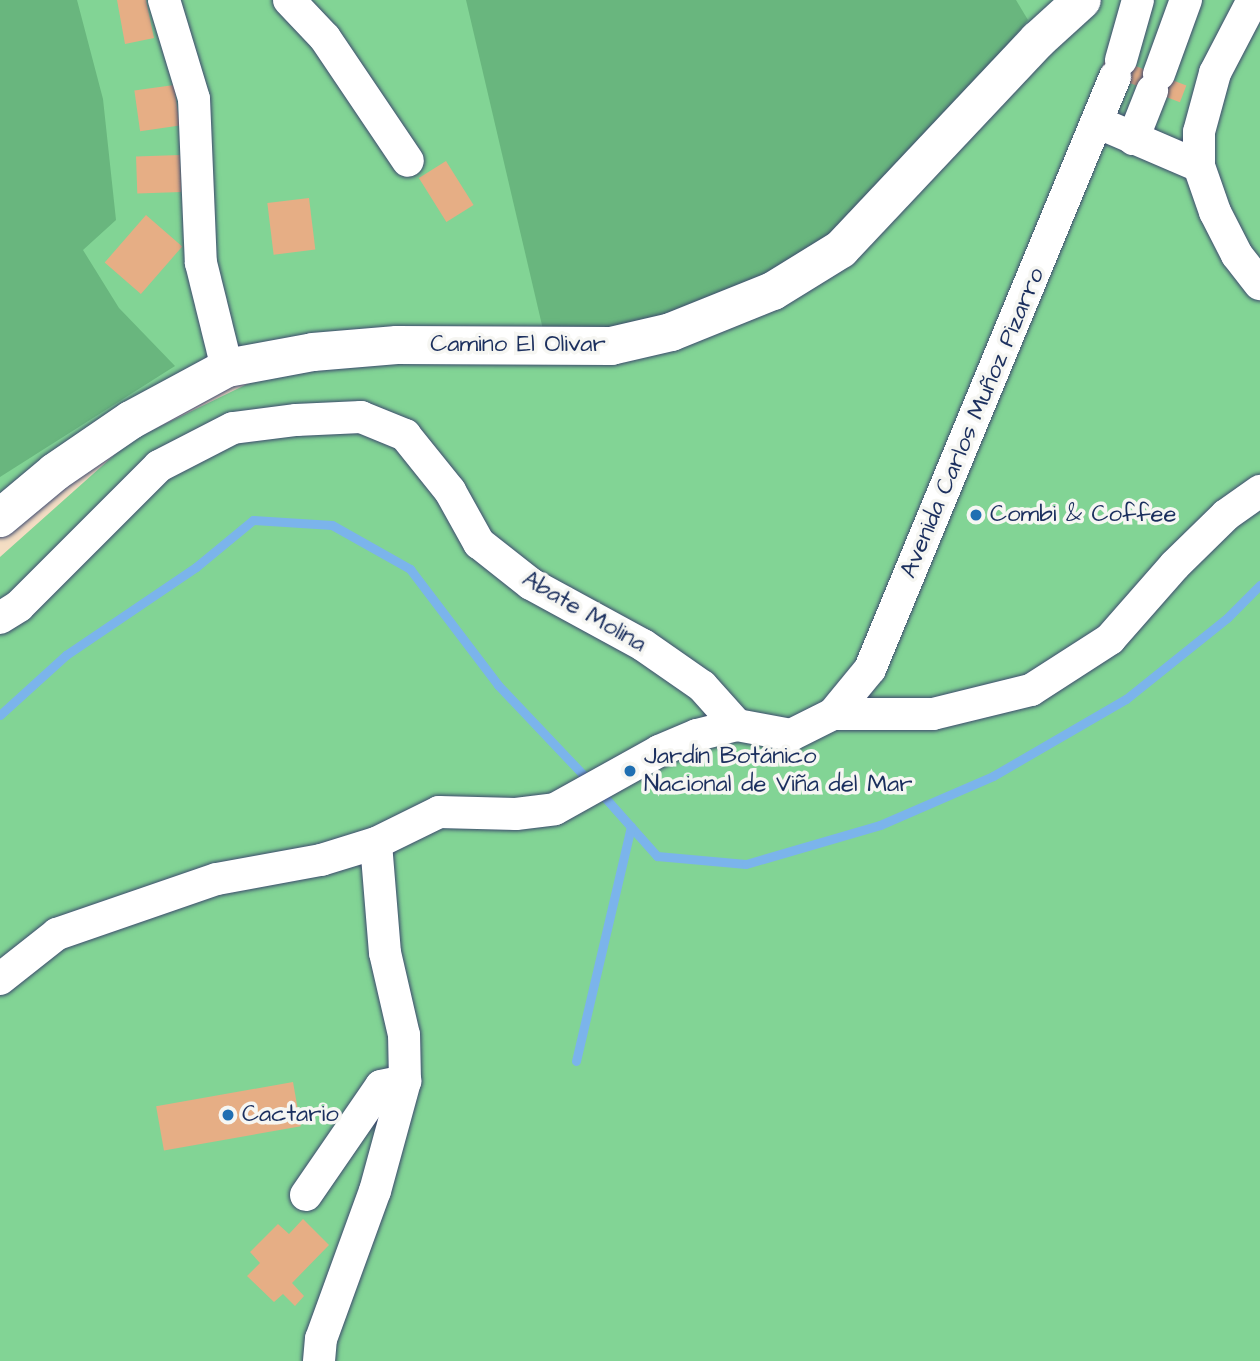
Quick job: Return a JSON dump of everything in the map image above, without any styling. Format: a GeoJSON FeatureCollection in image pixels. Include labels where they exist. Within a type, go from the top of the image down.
{"type":"FeatureCollection","features":[{"type":"Feature","properties":{"kind":"main road","name":"Camino El Olivar"},"geometry":{"type":"LineString","coordinates":[[0,519],[54,472],[131,420],[227,368],[313,352],[397,345],[611,346],[727,312],[841,249],[1038,40],[1082,0]]}},
{"type":"Feature","properties":{"kind":"lane"},"geometry":{"type":"LineString","coordinates":[[164,0],[194,99],[201,263],[227,368]]}},
{"type":"Feature","properties":{"kind":"lane"},"geometry":{"type":"LineString","coordinates":[[289,0],[325,38],[408,162]]}},
{"type":"Feature","properties":{"kind":"lane"},"geometry":{"type":"LineString","coordinates":[[1133,139],[1186,0]]}},
{"type":"Feature","properties":{"kind":"lane"},"geometry":{"type":"LineString","coordinates":[[1253,0],[1215,73],[1199,132],[1199,166],[1215,212],[1237,255],[1260,284]]}},
{"type":"Feature","properties":{"kind":"lane","name":"Avenida Carlos Muñoz Pizarro"},"geometry":{"type":"LineString","coordinates":[[833,714],[870,669],[1098,123],[1118,69],[1137,1]]}},
{"type":"Feature","properties":{"kind":"lane"},"geometry":{"type":"LineString","coordinates":[[1098,123],[1199,166]]}},
{"type":"Feature","properties":{"kind":"lane","name":"Abate Molina"},"geometry":{"type":"LineString","coordinates":[[0,618],[19,607],[159,466],[233,429],[296,419],[361,417],[405,435],[450,491],[479,542],[531,584],[643,645],[692,679],[737,725]]}},
{"type":"Feature","properties":{"kind":"lane"},"geometry":{"type":"LineString","coordinates":[[0,979],[57,934],[218,879],[321,860],[376,843],[439,812],[516,814],[555,809],[697,735],[737,725],[791,735],[833,714],[933,714],[1031,690],[1110,639],[1175,565],[1226,515],[1260,491]]}},
{"type":"Feature","properties":{"kind":"lane"},"geometry":{"type":"LineString","coordinates":[[319,1361],[321,1339],[374,1191],[405,1081],[404,1035],[385,953],[376,843]]}},
{"type":"Feature","properties":{"kind":"lane"},"geometry":{"type":"LineString","coordinates":[[306,1195],[381,1086],[405,1081]]}},
{"type":"Feature","properties":{"kind":"green space"},"geometry":{"type":"Polygon","coordinates":[[[0,0],[1073,0],[671,323],[250,355],[0,509],[0,0]]]}},
{"type":"Feature","properties":{"kind":"green space"},"geometry":{"type":"Polygon","coordinates":[[[0,0],[77,0],[103,99],[116,220],[83,250],[119,308],[175,366],[0,477],[0,0]]]}},
{"type":"Feature","properties":{"kind":"green space"},"geometry":{"type":"Polygon","coordinates":[[[466,0],[1016,0],[1028,20],[920,150],[834,242],[680,320],[545,338],[466,0]]]}},
{"type":"Feature","properties":{"kind":"green space","name":"Jardín Botánico Nacional de Viña del Mar"},"geometry":{"type":"Polygon","coordinates":[[[1101,0],[1260,0],[1260,1361],[0,1361],[0,557],[130,441],[280,368],[407,357],[603,359],[1101,0]]]}},
{"type":"Feature","properties":{"kind":"building"},"geometry":{"type":"Polygon","coordinates":[[[117,0],[146,0],[154,38],[125,44],[117,0]]]}},
{"type":"Feature","properties":{"kind":"building"},"geometry":{"type":"Polygon","coordinates":[[[1107,55],[1186,85],[1180,102],[1101,72],[1107,55]]]}},
{"type":"Feature","properties":{"kind":"building"},"geometry":{"type":"Polygon","coordinates":[[[174,85],[180,126],[140,131],[134,91],[174,85]]]}},
{"type":"Feature","properties":{"kind":"building"},"geometry":{"type":"Polygon","coordinates":[[[180,155],[181,192],[137,194],[136,157],[180,155]]]}},
{"type":"Feature","properties":{"kind":"building"},"geometry":{"type":"Polygon","coordinates":[[[446,161],[474,205],[446,222],[419,178],[446,161]]]}},
{"type":"Feature","properties":{"kind":"building"},"geometry":{"type":"Polygon","coordinates":[[[309,198],[315,250],[274,255],[267,203],[309,198]]]}},
{"type":"Feature","properties":{"kind":"building"},"geometry":{"type":"Polygon","coordinates":[[[146,215],[182,246],[141,294],[105,263],[146,215]]]}},
{"type":"Feature","properties":{"kind":"building","name":"Cactario"},"geometry":{"type":"Polygon","coordinates":[[[293,1082],[301,1126],[164,1150],[156,1106],[293,1082]]]}},
{"type":"Feature","properties":{"kind":"building"},"geometry":{"type":"Polygon","coordinates":[[[303,1219],[329,1245],[292,1283],[304,1296],[295,1306],[283,1294],[274,1302],[247,1276],[260,1263],[250,1252],[278,1224],[289,1234],[303,1219]]]}},
{"type":"Feature","properties":{"kind":"waterway"},"geometry":{"type":"LineString","coordinates":[[0,715],[66,655],[196,567],[253,520],[332,525],[410,569],[498,685],[590,782]]}},
{"type":"Feature","properties":{"kind":"waterway"},"geometry":{"type":"LineString","coordinates":[[600,792],[657,856],[746,864],[880,825],[993,776],[1126,699],[1227,618],[1260,585]]}},
{"type":"Feature","properties":{"kind":"waterway"},"geometry":{"type":"LineString","coordinates":[[576,1061],[631,826]]}},
{"type":"Feature","properties":{"kind":"place","name":"Combi & Coffee"},"geometry":{"type":"Point","coordinates":[976,515]}},
{"type":"Feature","properties":{"kind":"place","name":"Jardín Botánico Nacional de Viña del Mar"},"geometry":{"type":"Point","coordinates":[630,771]}},
{"type":"Feature","properties":{"kind":"place","name":"Cactario"},"geometry":{"type":"Point","coordinates":[228,1115]}}]}
